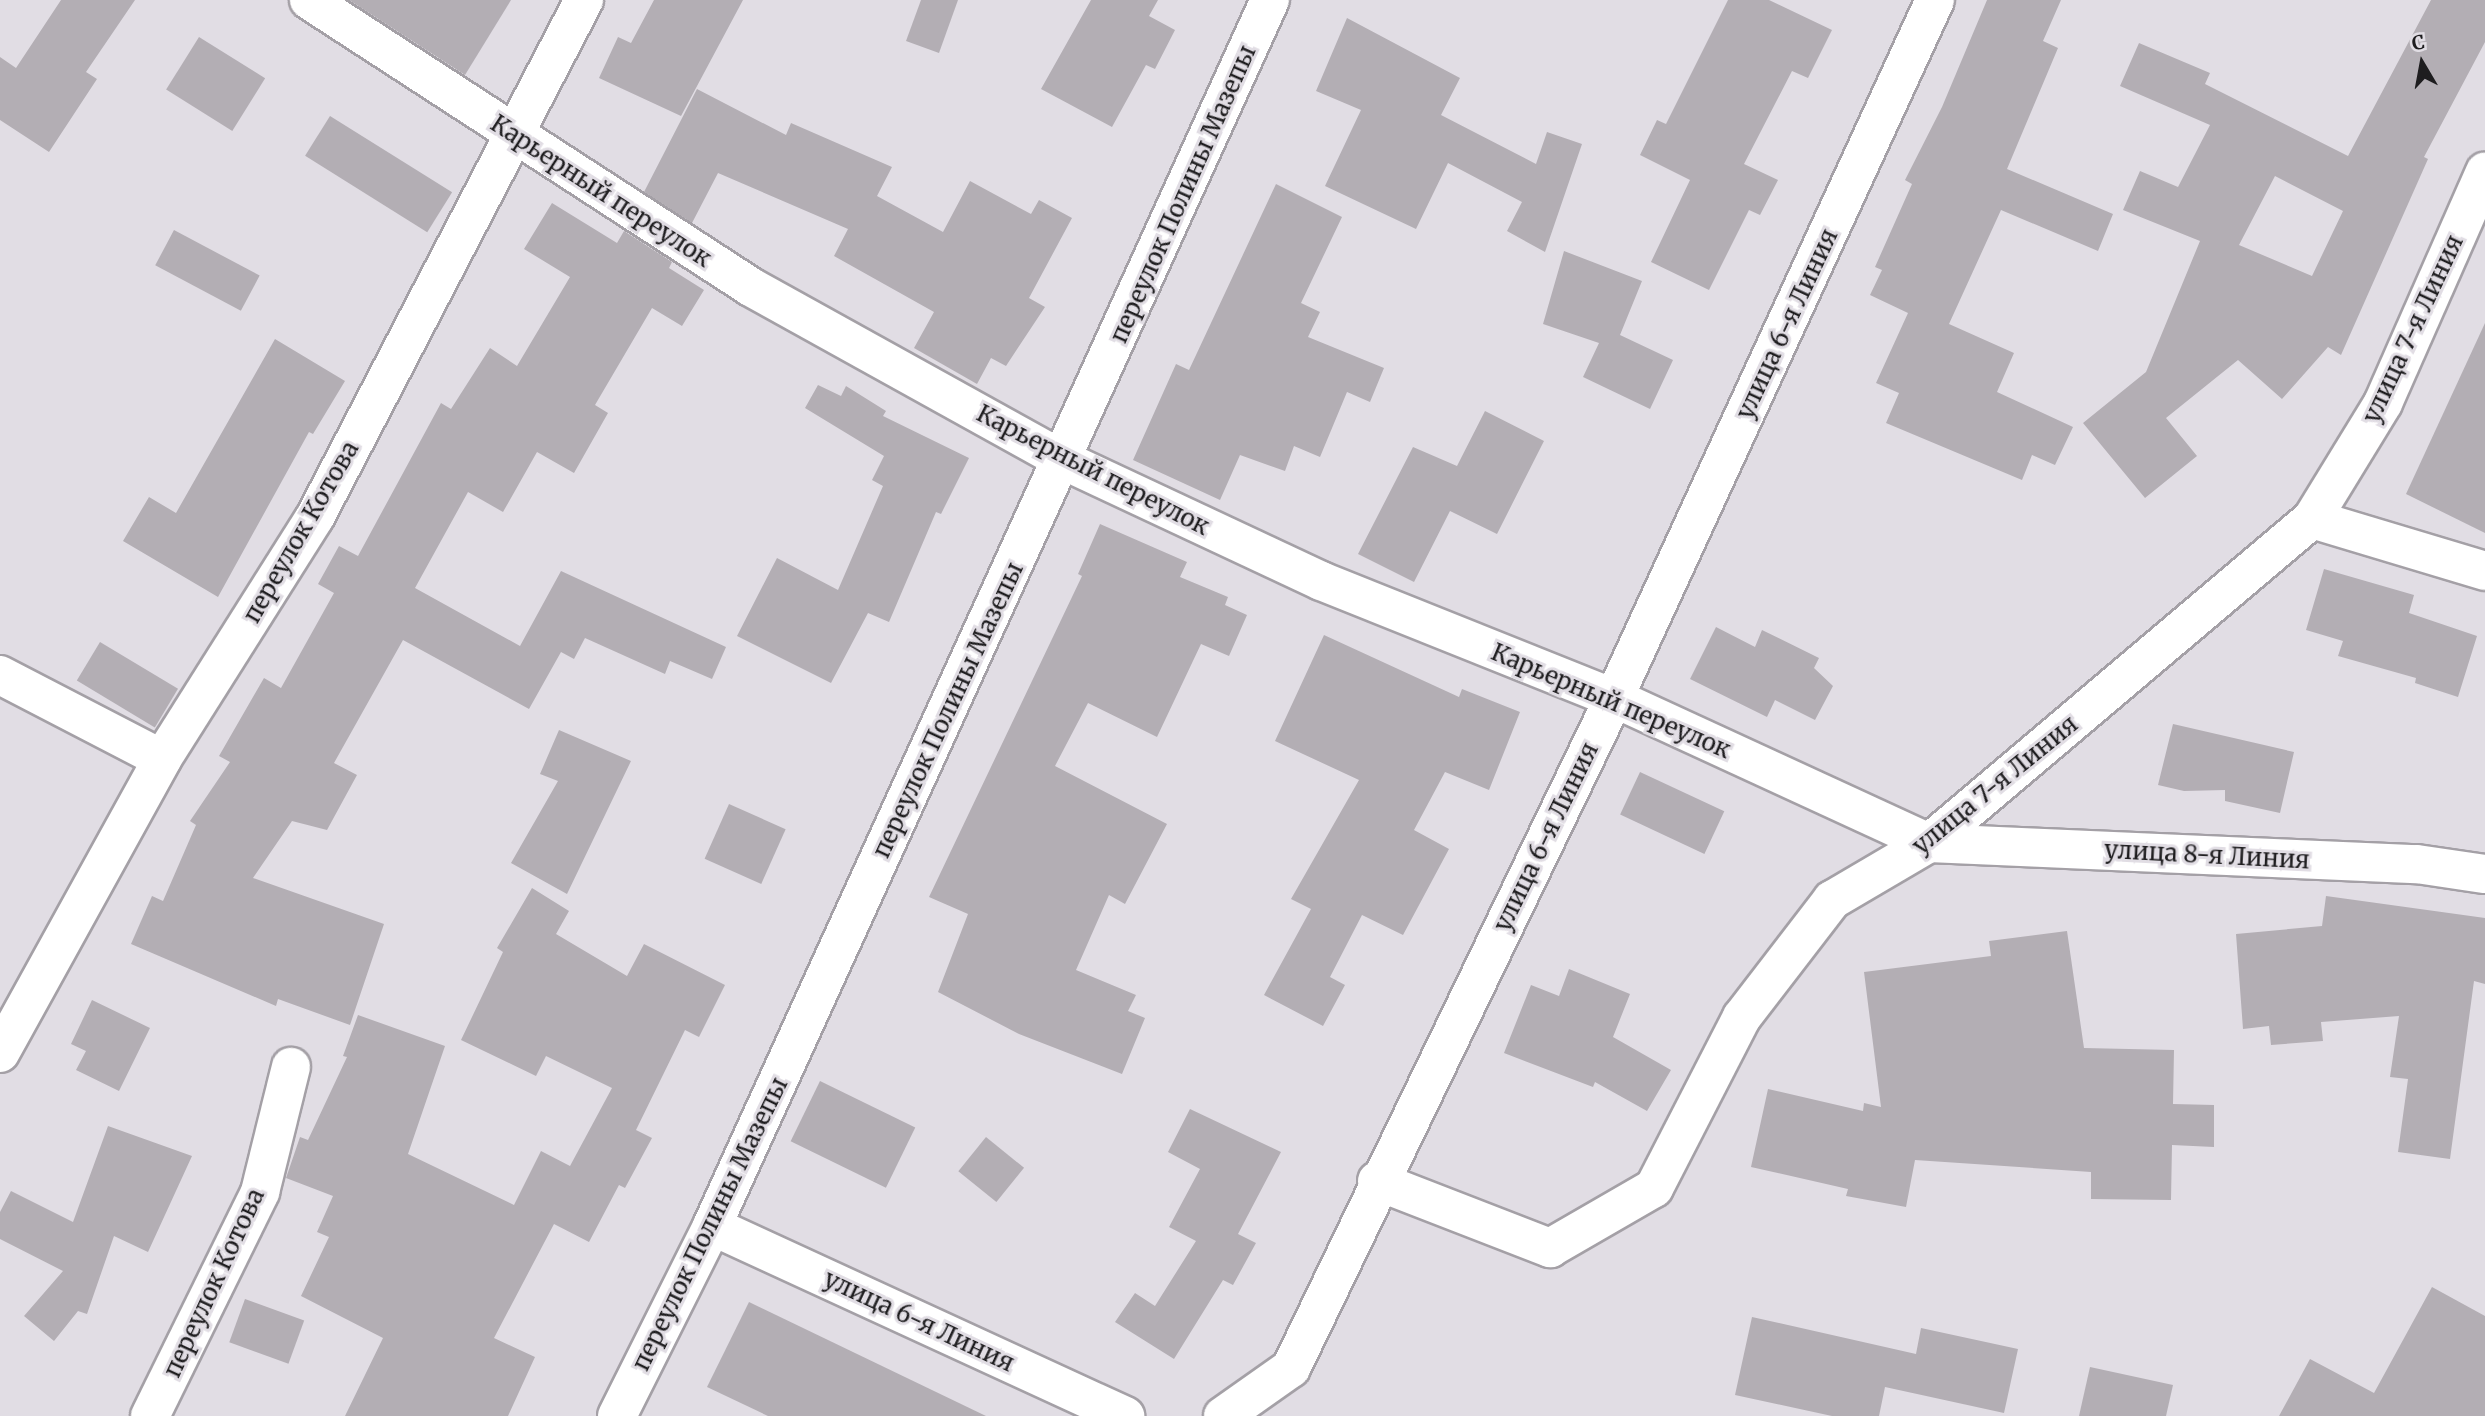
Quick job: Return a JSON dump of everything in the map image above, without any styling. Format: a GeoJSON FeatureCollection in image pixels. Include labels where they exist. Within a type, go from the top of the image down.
{"type":"FeatureCollection","features":[{"type":"Feature","properties":{"kind":"street","name":"Карьерный переулок"},"geometry":{"type":"LineString","coordinates":[[309,0],[516,137],[751,287],[1063,460],[1321,581],[1615,698],[1929,843]]}},
{"type":"Feature","properties":{"kind":"street","name":"переулок Котова"},"geometry":{"type":"LineString","coordinates":[[0,1053],[162,758],[315,517],[516,137],[584,0]]}},
{"type":"Feature","properties":{"kind":"street","name":"переулок Полины Мазепы"},"geometry":{"type":"LineString","coordinates":[[617,1416],[712,1226],[1063,460],[1270,0]]}},
{"type":"Feature","properties":{"kind":"street","name":"улица 6-я Линия"},"geometry":{"type":"LineString","coordinates":[[1223,1416],[1290,1368],[1377,1181],[1615,698],[1936,0]]}},
{"type":"Feature","properties":{"kind":"street","name":"улица 7-я Линия"},"geometry":{"type":"LineString","coordinates":[[1377,1181],[1550,1248],[1654,1188],[1742,1017],[1832,900],[1929,843],[2312,519],[2383,403],[2485,172]]}},
{"type":"Feature","properties":{"kind":"street"},"geometry":{"type":"LineString","coordinates":[[2312,519],[2485,571]]}},
{"type":"Feature","properties":{"kind":"street"},"geometry":{"type":"LineString","coordinates":[[0,675],[162,758]]}},
{"type":"Feature","properties":{"kind":"street","name":"улица 8-я Линия"},"geometry":{"type":"LineString","coordinates":[[1929,843],[2417,864],[2485,874]]}},
{"type":"Feature","properties":{"kind":"street","name":"переулок Котова"},"geometry":{"type":"LineString","coordinates":[[150,1416],[260,1192],[291,1066]]}},
{"type":"Feature","properties":{"kind":"street","name":"улица 6-я Линия"},"geometry":{"type":"LineString","coordinates":[[712,1226],[1125,1416]]}},
{"type":"Feature","properties":{"kind":"building"},"geometry":{"type":"Polygon","coordinates":[[[61,0],[135,0],[86,72],[97,79],[49,152],[0,120],[0,57],[16,68],[61,0]]]}},
{"type":"Feature","properties":{"kind":"building"},"geometry":{"type":"Polygon","coordinates":[[[349,0],[511,0],[465,75],[349,0]]]}},
{"type":"Feature","properties":{"kind":"building"},"geometry":{"type":"Polygon","coordinates":[[[654,0],[743,0],[681,116],[599,78],[618,37],[631,43],[654,0]]]}},
{"type":"Feature","properties":{"kind":"building"},"geometry":{"type":"Polygon","coordinates":[[[921,0],[958,0],[939,53],[906,41],[921,0]]]}},
{"type":"Feature","properties":{"kind":"building"},"geometry":{"type":"Polygon","coordinates":[[[1091,0],[1158,0],[1149,16],[1175,30],[1155,69],[1146,65],[1112,127],[1041,89],[1091,0]]]}},
{"type":"Feature","properties":{"kind":"building"},"geometry":{"type":"Polygon","coordinates":[[[1728,0],[1769,0],[1832,30],[1808,78],[1792,71],[1744,164],[1778,180],[1760,215],[1749,210],[1709,290],[1651,262],[1690,180],[1640,155],[1657,120],[1666,124],[1728,0]]]}},
{"type":"Feature","properties":{"kind":"building"},"geometry":{"type":"Polygon","coordinates":[[[1987,0],[2061,0],[2043,41],[2058,48],[2007,169],[2113,214],[2098,251],[2001,210],[1949,324],[2014,353],[1997,392],[2073,427],[2055,465],[2032,455],[2022,480],[1886,423],[1899,393],[1876,383],[1908,313],[1870,295],[1882,270],[1875,267],[1912,184],[1905,180],[1942,107],[1987,0]]]}},
{"type":"Feature","properties":{"kind":"building"},"geometry":{"type":"Polygon","coordinates":[[[2431,0],[2485,0],[2485,42],[2424,157],[2428,159],[2341,355],[2328,347],[2282,399],[2238,360],[2166,418],[2197,456],[2145,498],[2083,423],[2146,372],[2200,241],[2123,210],[2140,171],[2178,187],[2210,125],[2120,86],[2139,43],[2210,73],[2205,84],[2348,156],[2431,0]],[[2275,176],[2239,245],[2312,276],[2343,211],[2275,176]]]}},
{"type":"Feature","properties":{"kind":"building"},"geometry":{"type":"Polygon","coordinates":[[[1347,18],[1460,78],[1441,115],[1536,164],[1547,132],[1582,144],[1545,252],[1507,231],[1522,202],[1448,163],[1416,229],[1325,186],[1361,110],[1316,91],[1347,18]]]}},
{"type":"Feature","properties":{"kind":"building"},"geometry":{"type":"Polygon","coordinates":[[[199,37],[265,78],[232,131],[166,90],[199,37]]]}},
{"type":"Feature","properties":{"kind":"building"},"geometry":{"type":"Polygon","coordinates":[[[697,89],[786,135],[791,123],[892,167],[877,196],[943,232],[970,181],[1031,214],[1039,200],[1072,218],[1029,298],[1045,307],[1006,366],[991,358],[977,384],[914,348],[934,312],[834,256],[848,229],[718,173],[692,223],[644,192],[697,89]]]}},
{"type":"Feature","properties":{"kind":"building"},"geometry":{"type":"Polygon","coordinates":[[[330,116],[452,192],[427,232],[305,156],[330,116]]]}},
{"type":"Feature","properties":{"kind":"building"},"geometry":{"type":"Polygon","coordinates":[[[1276,184],[1342,217],[1301,303],[1320,312],[1308,337],[1384,368],[1370,402],[1347,392],[1320,457],[1294,446],[1285,471],[1240,455],[1220,500],[1133,460],[1176,364],[1189,370],[1276,184]]]}},
{"type":"Feature","properties":{"kind":"building"},"geometry":{"type":"Polygon","coordinates":[[[552,203],[617,243],[624,231],[672,262],[669,268],[704,290],[682,326],[652,308],[595,405],[608,413],[574,473],[537,452],[503,512],[468,492],[415,588],[520,646],[561,571],[726,647],[712,679],[670,661],[665,674],[585,638],[574,659],[561,652],[529,709],[403,640],[334,763],[357,775],[327,830],[292,821],[253,878],[384,924],[350,1025],[278,999],[276,1006],[131,944],[152,896],[163,901],[196,825],[190,821],[230,762],[219,756],[264,678],[281,688],[334,593],[318,584],[339,546],[358,556],[441,403],[451,409],[490,348],[517,366],[570,277],[524,249],[552,203]]]}},
{"type":"Feature","properties":{"kind":"building"},"geometry":{"type":"Polygon","coordinates":[[[174,230],[260,276],[241,311],[155,265],[174,230]]]}},
{"type":"Feature","properties":{"kind":"building"},"geometry":{"type":"Polygon","coordinates":[[[1564,251],[1642,281],[1620,335],[1673,360],[1650,409],[1583,377],[1599,343],[1543,324],[1564,251]]]}},
{"type":"Feature","properties":{"kind":"building"},"geometry":{"type":"Polygon","coordinates":[[[2485,323],[2485,533],[2406,494],[2485,323]]]}},
{"type":"Feature","properties":{"kind":"building"},"geometry":{"type":"Polygon","coordinates":[[[275,339],[345,381],[313,434],[309,432],[218,597],[123,541],[149,497],[176,513],[275,339]]]}},
{"type":"Feature","properties":{"kind":"building"},"geometry":{"type":"Polygon","coordinates":[[[818,385],[841,396],[846,386],[886,411],[883,416],[969,458],[941,514],[936,512],[889,622],[868,613],[831,683],[737,636],[777,558],[838,590],[883,486],[872,480],[884,456],[805,408],[818,385]]]}},
{"type":"Feature","properties":{"kind":"building"},"geometry":{"type":"Polygon","coordinates":[[[1485,411],[1544,441],[1497,534],[1450,511],[1414,582],[1358,554],[1413,447],[1457,466],[1485,411]]]}},
{"type":"Feature","properties":{"kind":"building"},"geometry":{"type":"Polygon","coordinates":[[[1100,524],[1187,562],[1180,577],[1228,597],[1225,605],[1247,615],[1229,656],[1201,644],[1157,737],[1088,703],[1055,766],[1167,824],[1125,904],[1109,895],[1076,970],[1136,995],[1128,1011],[1145,1018],[1122,1074],[1019,1034],[938,992],[968,914],[929,897],[1082,576],[1078,574],[1100,524]]]}},
{"type":"Feature","properties":{"kind":"building"},"geometry":{"type":"Polygon","coordinates":[[[2324,569],[2414,595],[2409,613],[2477,636],[2458,697],[2415,683],[2416,678],[2338,656],[2343,641],[2306,630],[2324,569]]]}},
{"type":"Feature","properties":{"kind":"building"},"geometry":{"type":"Polygon","coordinates":[[[1716,627],[1755,647],[1762,630],[1819,658],[1814,668],[1833,686],[1815,720],[1775,700],[1767,717],[1690,679],[1716,627]]]}},
{"type":"Feature","properties":{"kind":"building"},"geometry":{"type":"Polygon","coordinates":[[[1324,635],[1459,697],[1462,689],[1520,712],[1489,790],[1445,772],[1414,830],[1449,849],[1403,935],[1362,915],[1330,977],[1345,985],[1323,1026],[1264,995],[1311,909],[1291,899],[1359,780],[1275,741],[1324,635]]]}},
{"type":"Feature","properties":{"kind":"building"},"geometry":{"type":"Polygon","coordinates":[[[100,642],[178,689],[155,727],[77,681],[100,642]]]}},
{"type":"Feature","properties":{"kind":"building"},"geometry":{"type":"Polygon","coordinates":[[[2173,724],[2294,752],[2280,813],[2225,801],[2225,790],[2184,791],[2158,785],[2173,724]]]}},
{"type":"Feature","properties":{"kind":"building"},"geometry":{"type":"Polygon","coordinates":[[[559,730],[631,761],[567,894],[511,863],[558,781],[540,774],[559,730]]]}},
{"type":"Feature","properties":{"kind":"building"},"geometry":{"type":"Polygon","coordinates":[[[1640,772],[1724,811],[1704,854],[1620,815],[1640,772]]]}},
{"type":"Feature","properties":{"kind":"building"},"geometry":{"type":"Polygon","coordinates":[[[729,804],[786,829],[761,884],[705,859],[729,804]]]}},
{"type":"Feature","properties":{"kind":"building"},"geometry":{"type":"Polygon","coordinates":[[[532,888],[569,911],[556,934],[627,976],[644,944],[725,985],[699,1037],[685,1030],[636,1130],[652,1138],[625,1188],[619,1185],[589,1242],[554,1224],[494,1338],[535,1357],[508,1416],[345,1416],[383,1338],[301,1296],[329,1237],[317,1232],[333,1196],[286,1178],[300,1137],[308,1140],[347,1057],[343,1056],[358,1015],[445,1046],[408,1154],[514,1205],[541,1151],[570,1166],[612,1088],[546,1056],[536,1076],[461,1040],[503,952],[497,948],[532,888]]]}},
{"type":"Feature","properties":{"kind":"building"},"geometry":{"type":"Polygon","coordinates":[[[2326,896],[2485,918],[2485,984],[2474,981],[2450,1159],[2398,1152],[2408,1079],[2390,1077],[2399,1016],[2321,1022],[2323,1041],[2271,1045],[2269,1026],[2243,1029],[2236,934],[2322,926],[2326,896]]]}},
{"type":"Feature","properties":{"kind":"building"},"geometry":{"type":"Polygon","coordinates":[[[2067,931],[2084,1048],[2174,1050],[2173,1104],[2214,1105],[2214,1147],[2172,1145],[2171,1200],[2091,1199],[2091,1172],[1915,1160],[1906,1207],[1846,1196],[1848,1189],[1751,1167],[1768,1089],[1863,1111],[1864,1103],[1881,1107],[1864,972],[1991,956],[1989,941],[2067,931]]]}},
{"type":"Feature","properties":{"kind":"building"},"geometry":{"type":"Polygon","coordinates":[[[1569,969],[1630,994],[1613,1037],[1671,1070],[1647,1111],[1595,1082],[1593,1087],[1504,1053],[1531,985],[1559,996],[1569,969]]]}},
{"type":"Feature","properties":{"kind":"building"},"geometry":{"type":"Polygon","coordinates":[[[92,1000],[150,1028],[119,1091],[76,1070],[86,1051],[71,1044],[92,1000]]]}},
{"type":"Feature","properties":{"kind":"building"},"geometry":{"type":"Polygon","coordinates":[[[820,1081],[915,1127],[886,1188],[791,1141],[820,1081]]]}},
{"type":"Feature","properties":{"kind":"building"},"geometry":{"type":"Polygon","coordinates":[[[1190,1109],[1281,1152],[1238,1234],[1256,1243],[1233,1285],[1223,1280],[1174,1359],[1115,1322],[1135,1293],[1155,1306],[1196,1241],[1169,1227],[1200,1169],[1168,1152],[1190,1109]]]}},
{"type":"Feature","properties":{"kind":"building"},"geometry":{"type":"Polygon","coordinates":[[[108,1126],[192,1156],[148,1252],[114,1236],[87,1314],[78,1311],[54,1341],[24,1316],[63,1271],[0,1239],[0,1212],[11,1191],[73,1222],[108,1126]]]}},
{"type":"Feature","properties":{"kind":"building"},"geometry":{"type":"Polygon","coordinates":[[[986,1137],[1024,1168],[996,1202],[958,1171],[986,1137]]]}},
{"type":"Feature","properties":{"kind":"building"},"geometry":{"type":"Polygon","coordinates":[[[2432,1287],[2485,1316],[2485,1416],[2279,1416],[2310,1359],[2374,1393],[2432,1287]]]}},
{"type":"Feature","properties":{"kind":"building"},"geometry":{"type":"Polygon","coordinates":[[[245,1299],[304,1321],[288,1364],[229,1342],[245,1299]]]}},
{"type":"Feature","properties":{"kind":"building"},"geometry":{"type":"Polygon","coordinates":[[[749,1302],[986,1416],[768,1416],[707,1387],[749,1302]]]}},
{"type":"Feature","properties":{"kind":"building"},"geometry":{"type":"Polygon","coordinates":[[[1752,1317],[1916,1354],[1921,1328],[2018,1349],[2004,1413],[1885,1387],[1879,1416],[1832,1416],[1735,1395],[1752,1317]]]}},
{"type":"Feature","properties":{"kind":"building"},"geometry":{"type":"Polygon","coordinates":[[[2090,1367],[2173,1385],[2166,1416],[2079,1416],[2090,1367]]]}}]}
